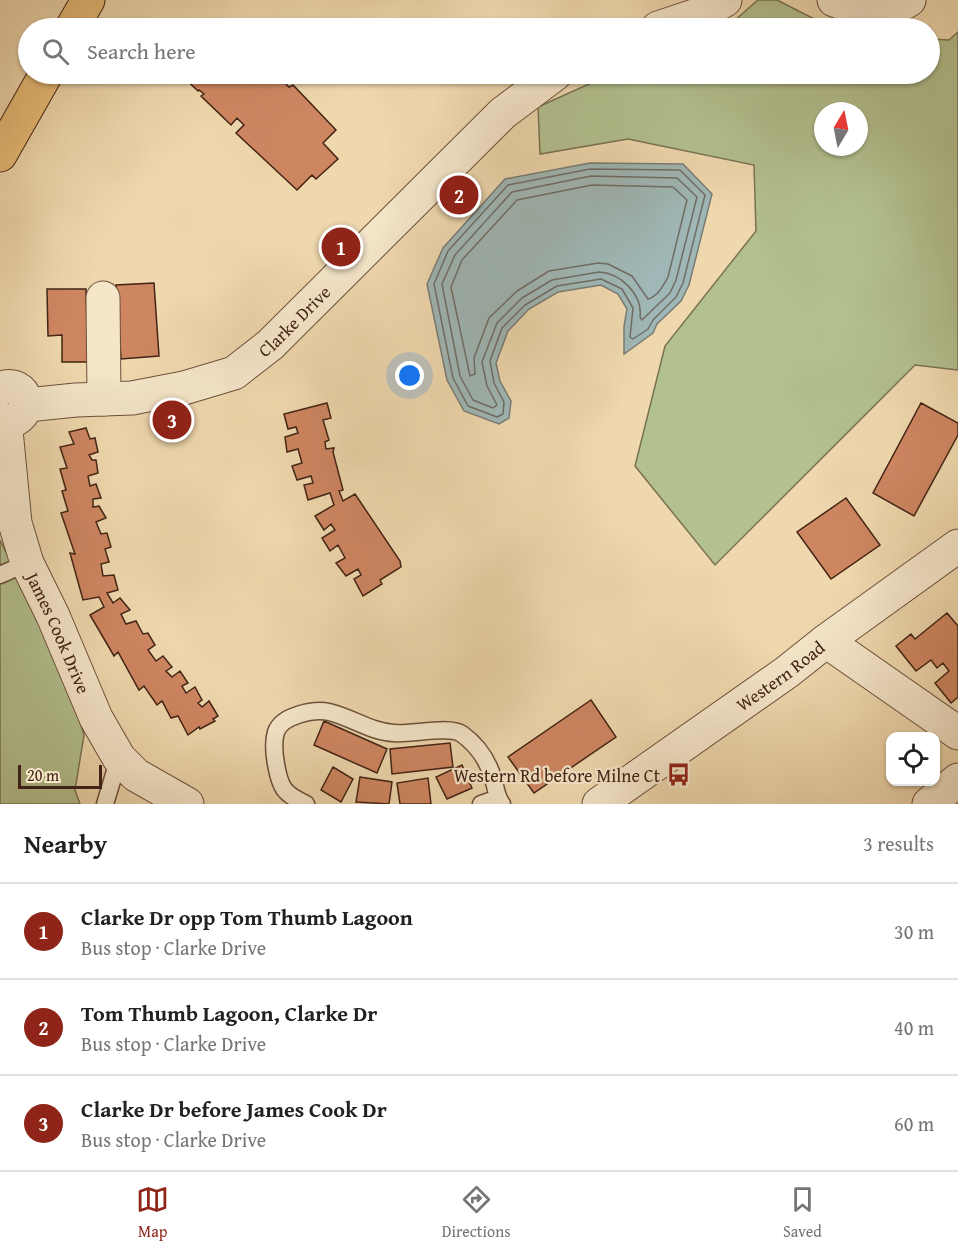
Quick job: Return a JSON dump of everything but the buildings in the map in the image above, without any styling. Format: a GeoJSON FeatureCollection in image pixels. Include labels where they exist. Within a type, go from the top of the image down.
{"type":"FeatureCollection","features":[{"type":"Feature","properties":{"kind":"main road"},"geometry":{"type":"LineString","coordinates":[[78,18],[88,0]]}},
{"type":"Feature","properties":{"kind":"main road"},"geometry":{"type":"LineString","coordinates":[[0,155],[40,84]]}},
{"type":"Feature","properties":{"kind":"street"},"geometry":{"type":"LineString","coordinates":[[688,18],[725,0]]}},
{"type":"Feature","properties":{"kind":"street"},"geometry":{"type":"LineString","coordinates":[[847,2],[862,11],[895,9],[909,0]]}},
{"type":"Feature","properties":{"kind":"street","name":"Clarke Drive"},"geometry":{"type":"LineString","coordinates":[[6,400],[132,398],[184,388],[234,373],[270,345],[503,113],[542,84]]}},
{"type":"Feature","properties":{"kind":"street"},"geometry":{"type":"LineString","coordinates":[[103,298],[104,399]]}},
{"type":"Feature","properties":{"kind":"street","name":"James Cook Drive"},"geometry":{"type":"LineString","coordinates":[[6,400],[15,523],[14,569],[53,616],[96,718],[119,758],[136,775],[187,804]]}},
{"type":"Feature","properties":{"kind":"street","name":"Western Road"},"geometry":{"type":"LineString","coordinates":[[600,804],[787,672],[826,641],[958,546]]}},
{"type":"Feature","properties":{"kind":"street"},"geometry":{"type":"LineString","coordinates":[[826,641],[958,733]]}},
{"type":"Feature","properties":{"kind":"street"},"geometry":{"type":"LineString","coordinates":[[929,804],[958,780]]}},
{"type":"Feature","properties":{"kind":"lane"},"geometry":{"type":"LineString","coordinates":[[306,804],[288,796],[278,776],[273,751],[277,730],[288,719],[306,713],[327,712],[396,734],[435,730],[460,732],[489,764],[500,801],[481,804]]}},
{"type":"Feature","properties":{"kind":"lane"},"geometry":{"type":"LineString","coordinates":[[105,804],[119,758]]}},
{"type":"Feature","properties":{"kind":"green space"},"geometry":{"type":"Polygon","coordinates":[[[758,0],[777,0],[812,18],[737,18],[758,0]]]}},
{"type":"Feature","properties":{"kind":"green space"},"geometry":{"type":"Polygon","coordinates":[[[958,32],[958,370],[915,365],[715,565],[635,466],[665,346],[756,231],[754,165],[628,139],[540,154],[538,107],[589,84],[940,84],[940,40],[949,40],[958,32]]]}},
{"type":"Feature","properties":{"kind":"green space"},"geometry":{"type":"Polygon","coordinates":[[[0,540],[64,669],[84,735],[75,790],[80,804],[0,804],[0,540]]]}},
{"type":"Feature","properties":{"kind":"water"},"geometry":{"type":"Polygon","coordinates":[[[590,163],[683,164],[712,194],[689,285],[681,301],[657,324],[653,333],[624,354],[624,326],[627,309],[618,294],[601,285],[558,292],[529,309],[508,331],[496,363],[500,381],[511,401],[509,418],[499,424],[464,411],[447,380],[427,284],[443,248],[505,179],[590,163]]]}},
{"type":"Feature","properties":{"kind":"place","name":"Tom Thumb Lagoon, Clarke Dr"},"geometry":{"type":"Point","coordinates":[459,195]}},
{"type":"Feature","properties":{"kind":"place","name":"Clarke Dr opp Tom Thumb Lagoon"},"geometry":{"type":"Point","coordinates":[341,247]}},
{"type":"Feature","properties":{"kind":"place","name":"Clarke Dr before James Cook Dr"},"geometry":{"type":"Point","coordinates":[172,420]}},
{"type":"Feature","properties":{"kind":"place","name":"Western Rd before Milne Ct"},"geometry":{"type":"Point","coordinates":[678,775]}}]}
